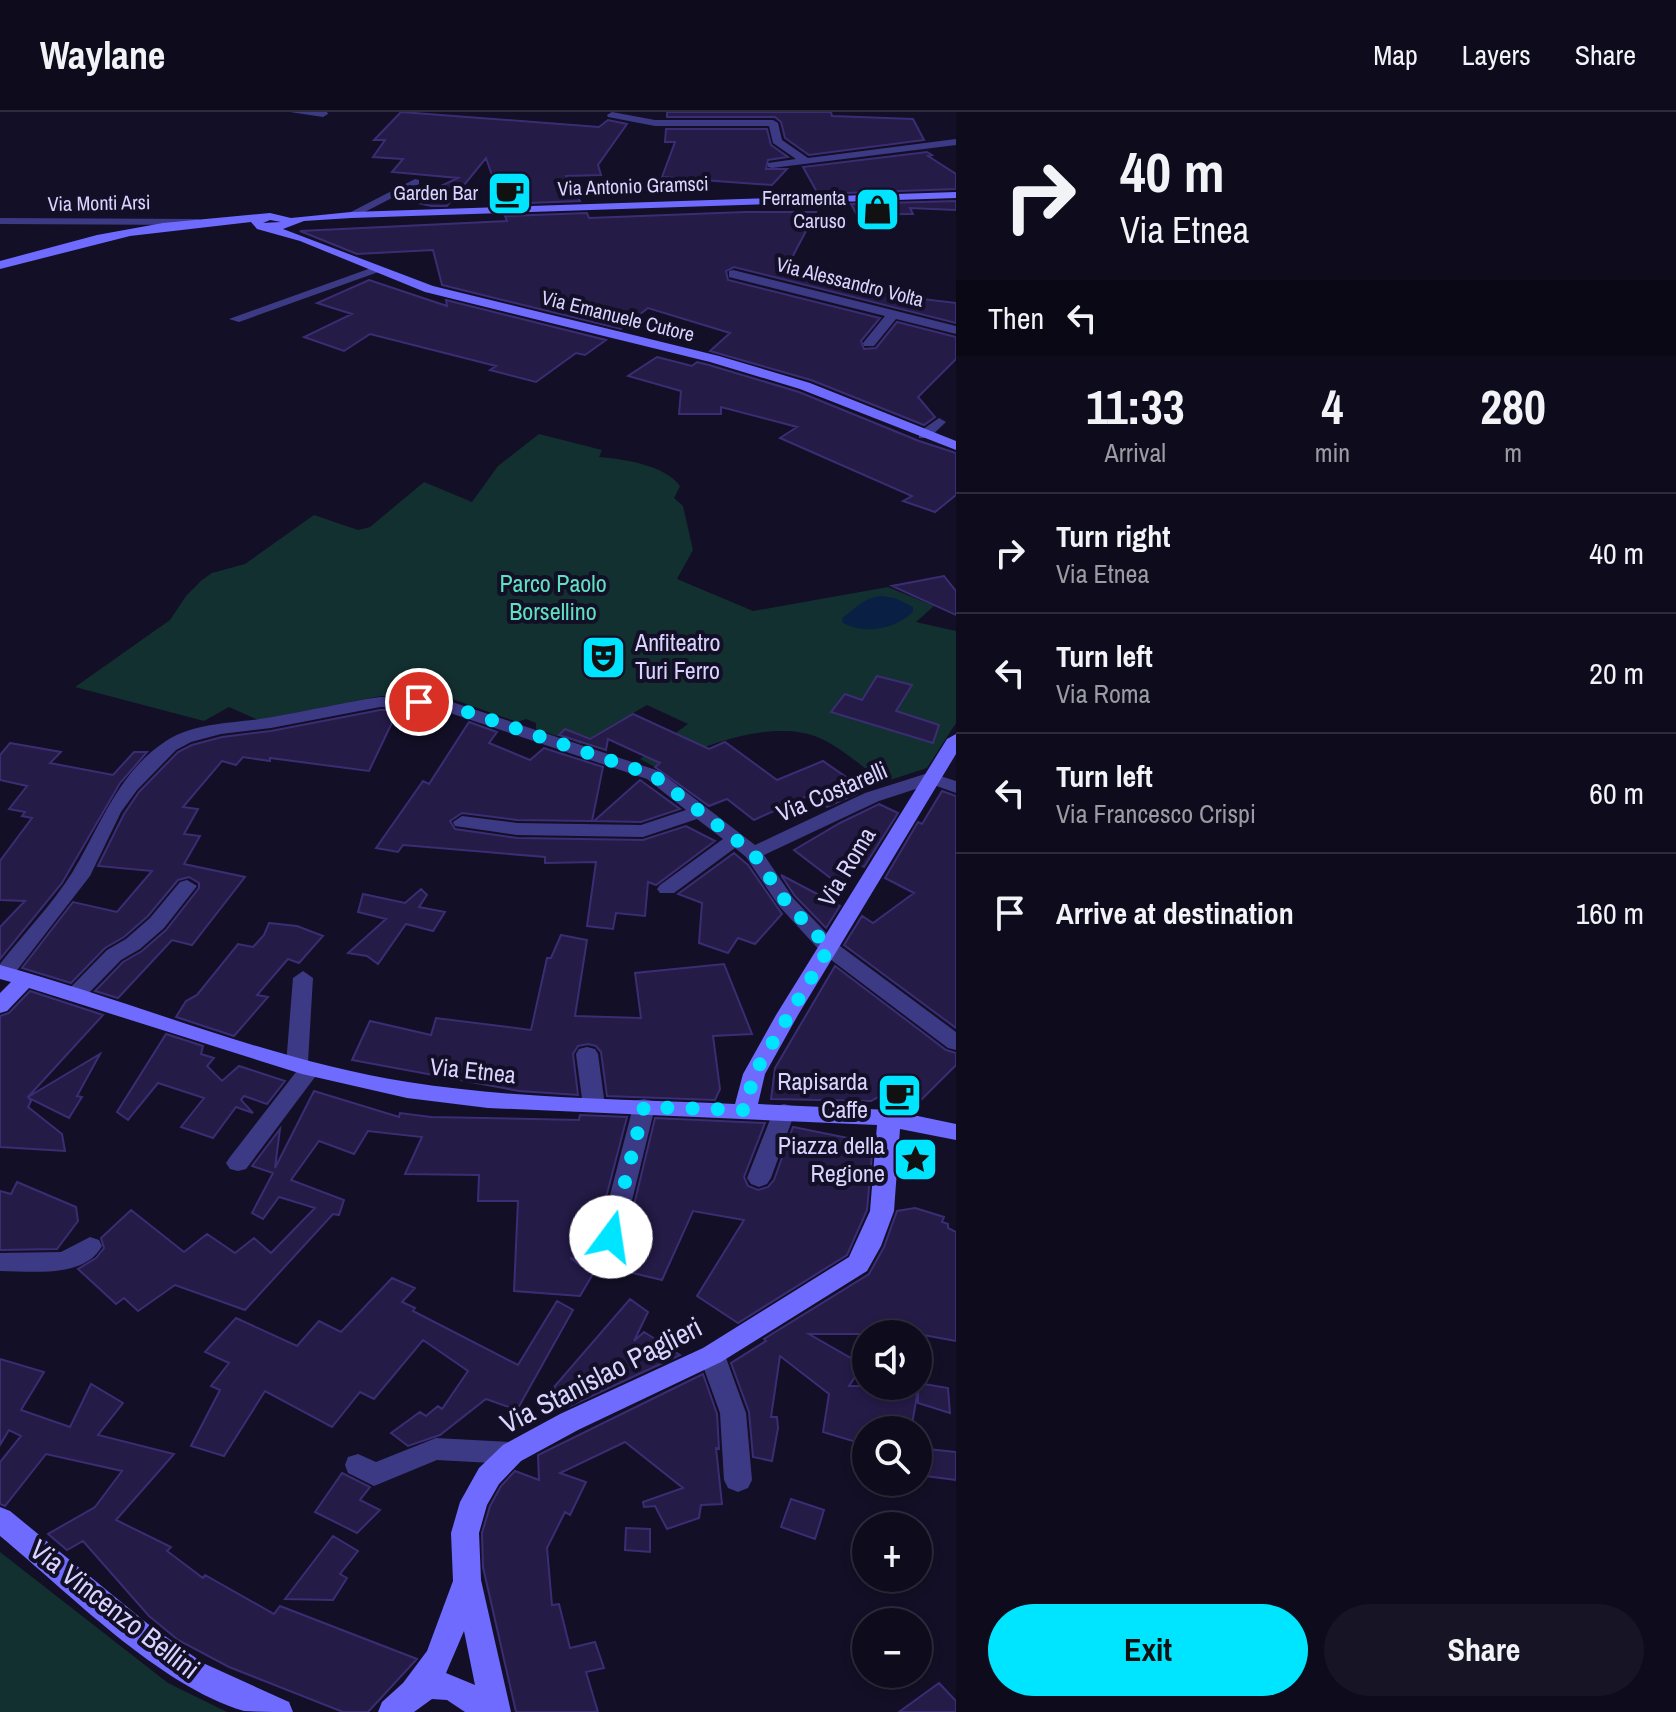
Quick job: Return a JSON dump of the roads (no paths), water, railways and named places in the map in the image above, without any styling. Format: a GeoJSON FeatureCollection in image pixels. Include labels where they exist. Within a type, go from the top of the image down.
{"type":"FeatureCollection","features":[{"type":"Feature","properties":{"kind":"main road","name":"Via Antonio Gramsci"},"geometry":{"type":"LineString","coordinates":[[311,217],[738,200],[956,195]]}},
{"type":"Feature","properties":{"kind":"main road"},"geometry":{"type":"LineString","coordinates":[[151,229],[268,223],[311,217]]}},
{"type":"Feature","properties":{"kind":"main road"},"geometry":{"type":"LineString","coordinates":[[0,265],[87,241],[151,229],[198,222],[287,224],[311,217]]}},
{"type":"Feature","properties":{"kind":"main road","name":"Via Emanuele Cutore"},"geometry":{"type":"LineString","coordinates":[[268,223],[429,289],[778,378],[956,446]]}},
{"type":"Feature","properties":{"kind":"main road","name":"Via Roma"},"geometry":{"type":"LineString","coordinates":[[745,1110],[754,1074],[956,739]]}},
{"type":"Feature","properties":{"kind":"main road"},"geometry":{"type":"LineString","coordinates":[[0,1006],[10,975]]}},
{"type":"Feature","properties":{"kind":"main road","name":"Via Etnea"},"geometry":{"type":"LineString","coordinates":[[10,975],[304,1067],[407,1090],[488,1100],[889,1118],[956,1132]]}},
{"type":"Feature","properties":{"kind":"main road","name":"Via Stanislao Paglieri"},"geometry":{"type":"LineString","coordinates":[[496,1712],[467,1580],[465,1533],[474,1502],[489,1476],[512,1453],[569,1422],[712,1355],[858,1264],[874,1240],[885,1207],[889,1118]]}},
{"type":"Feature","properties":{"kind":"main road","name":"Via Vincenzo Bellini"},"geometry":{"type":"LineString","coordinates":[[0,1519],[138,1633],[193,1673],[278,1712]]}},
{"type":"Feature","properties":{"kind":"main road"},"geometry":{"type":"LineString","coordinates":[[404,1702],[439,1659],[467,1580]]}},
{"type":"Feature","properties":{"kind":"main road"},"geometry":{"type":"LineString","coordinates":[[404,1702],[433,1685],[451,1687],[466,1693],[488,1712]]}},
{"type":"Feature","properties":{"kind":"street"},"geometry":{"type":"LineString","coordinates":[[295,112],[323,114]]}},
{"type":"Feature","properties":{"kind":"street"},"geometry":{"type":"LineString","coordinates":[[612,115],[655,123],[773,123],[777,141],[806,161]]}},
{"type":"Feature","properties":{"kind":"street"},"geometry":{"type":"LineString","coordinates":[[939,136],[956,139]]}},
{"type":"Feature","properties":{"kind":"street"},"geometry":{"type":"LineString","coordinates":[[772,165],[956,139]]}},
{"type":"Feature","properties":{"kind":"street"},"geometry":{"type":"LineString","coordinates":[[351,215],[415,182]]}},
{"type":"Feature","properties":{"kind":"street","name":"Via Monti Arsi"},"geometry":{"type":"LineString","coordinates":[[0,221],[198,222]]}},
{"type":"Feature","properties":{"kind":"street"},"geometry":{"type":"LineString","coordinates":[[235,319],[378,270]]}},
{"type":"Feature","properties":{"kind":"street","name":"Via Alessandro Volta"},"geometry":{"type":"LineString","coordinates":[[733,274],[956,330]]}},
{"type":"Feature","properties":{"kind":"street"},"geometry":{"type":"LineString","coordinates":[[869,343],[877,330],[894,314]]}},
{"type":"Feature","properties":{"kind":"street"},"geometry":{"type":"LineString","coordinates":[[924,435],[939,422]]}},
{"type":"Feature","properties":{"kind":"street"},"geometry":{"type":"LineString","coordinates":[[10,975],[80,876],[112,812],[130,786],[170,746],[185,738],[221,729],[380,702],[434,702],[653,775],[753,853],[786,902],[829,948],[956,1043]]}},
{"type":"Feature","properties":{"kind":"street"},"geometry":{"type":"LineString","coordinates":[[931,778],[956,787]]}},
{"type":"Feature","properties":{"kind":"street","name":"Via Costarelli"},"geometry":{"type":"LineString","coordinates":[[753,853],[824,817],[931,778]]}},
{"type":"Feature","properties":{"kind":"street"},"geometry":{"type":"LineString","coordinates":[[900,788],[919,798]]}},
{"type":"Feature","properties":{"kind":"street"},"geometry":{"type":"LineString","coordinates":[[462,822],[517,829],[643,831],[699,812]]}},
{"type":"Feature","properties":{"kind":"street"},"geometry":{"type":"LineString","coordinates":[[667,889],[735,839]]}},
{"type":"Feature","properties":{"kind":"street"},"geometry":{"type":"LineString","coordinates":[[76,994],[114,955],[133,944],[157,923],[187,886]]}},
{"type":"Feature","properties":{"kind":"street"},"geometry":{"type":"LineString","coordinates":[[238,1163],[304,1067],[303,978]]}},
{"type":"Feature","properties":{"kind":"street"},"geometry":{"type":"LineString","coordinates":[[587,1054],[594,1106]]}},
{"type":"Feature","properties":{"kind":"street"},"geometry":{"type":"LineString","coordinates":[[611,1237],[644,1107]]}},
{"type":"Feature","properties":{"kind":"street"},"geometry":{"type":"LineString","coordinates":[[759,1178],[784,1112]]}},
{"type":"Feature","properties":{"kind":"street"},"geometry":{"type":"LineString","coordinates":[[0,1262],[65,1261],[90,1246]]}},
{"type":"Feature","properties":{"kind":"street"},"geometry":{"type":"LineString","coordinates":[[712,1355],[726,1388],[736,1425],[733,1459],[738,1480]]}},
{"type":"Feature","properties":{"kind":"street"},"geometry":{"type":"LineString","coordinates":[[358,1465],[374,1475],[436,1449],[512,1453]]}},
{"type":"Feature","properties":{"kind":"water"},"geometry":{"type":"Polygon","coordinates":[[[881,596],[895,598],[913,607],[913,612],[898,623],[880,628],[861,629],[843,623],[842,618],[860,604],[881,596]]]}},
{"type":"Feature","properties":{"kind":"place","name":"Garden Bar"},"geometry":{"type":"Point","coordinates":[509,193]}},
{"type":"Feature","properties":{"kind":"place","name":"Ferramenta Caruso"},"geometry":{"type":"Point","coordinates":[877,210]}},
{"type":"Feature","properties":{"kind":"place","name":"Anfiteatro Turi Ferro"},"geometry":{"type":"Point","coordinates":[604,657]}},
{"type":"Feature","properties":{"kind":"place","name":"Rapisarda Caffe"},"geometry":{"type":"Point","coordinates":[899,1096]}},
{"type":"Feature","properties":{"kind":"place","name":"Piazza della Regione"},"geometry":{"type":"Point","coordinates":[916,1160]}},
{"type":"Feature","properties":{"kind":"park label","name":"Parco Paolo Borsellino"},"geometry":{"type":"Point","coordinates":[553,598]}}]}
